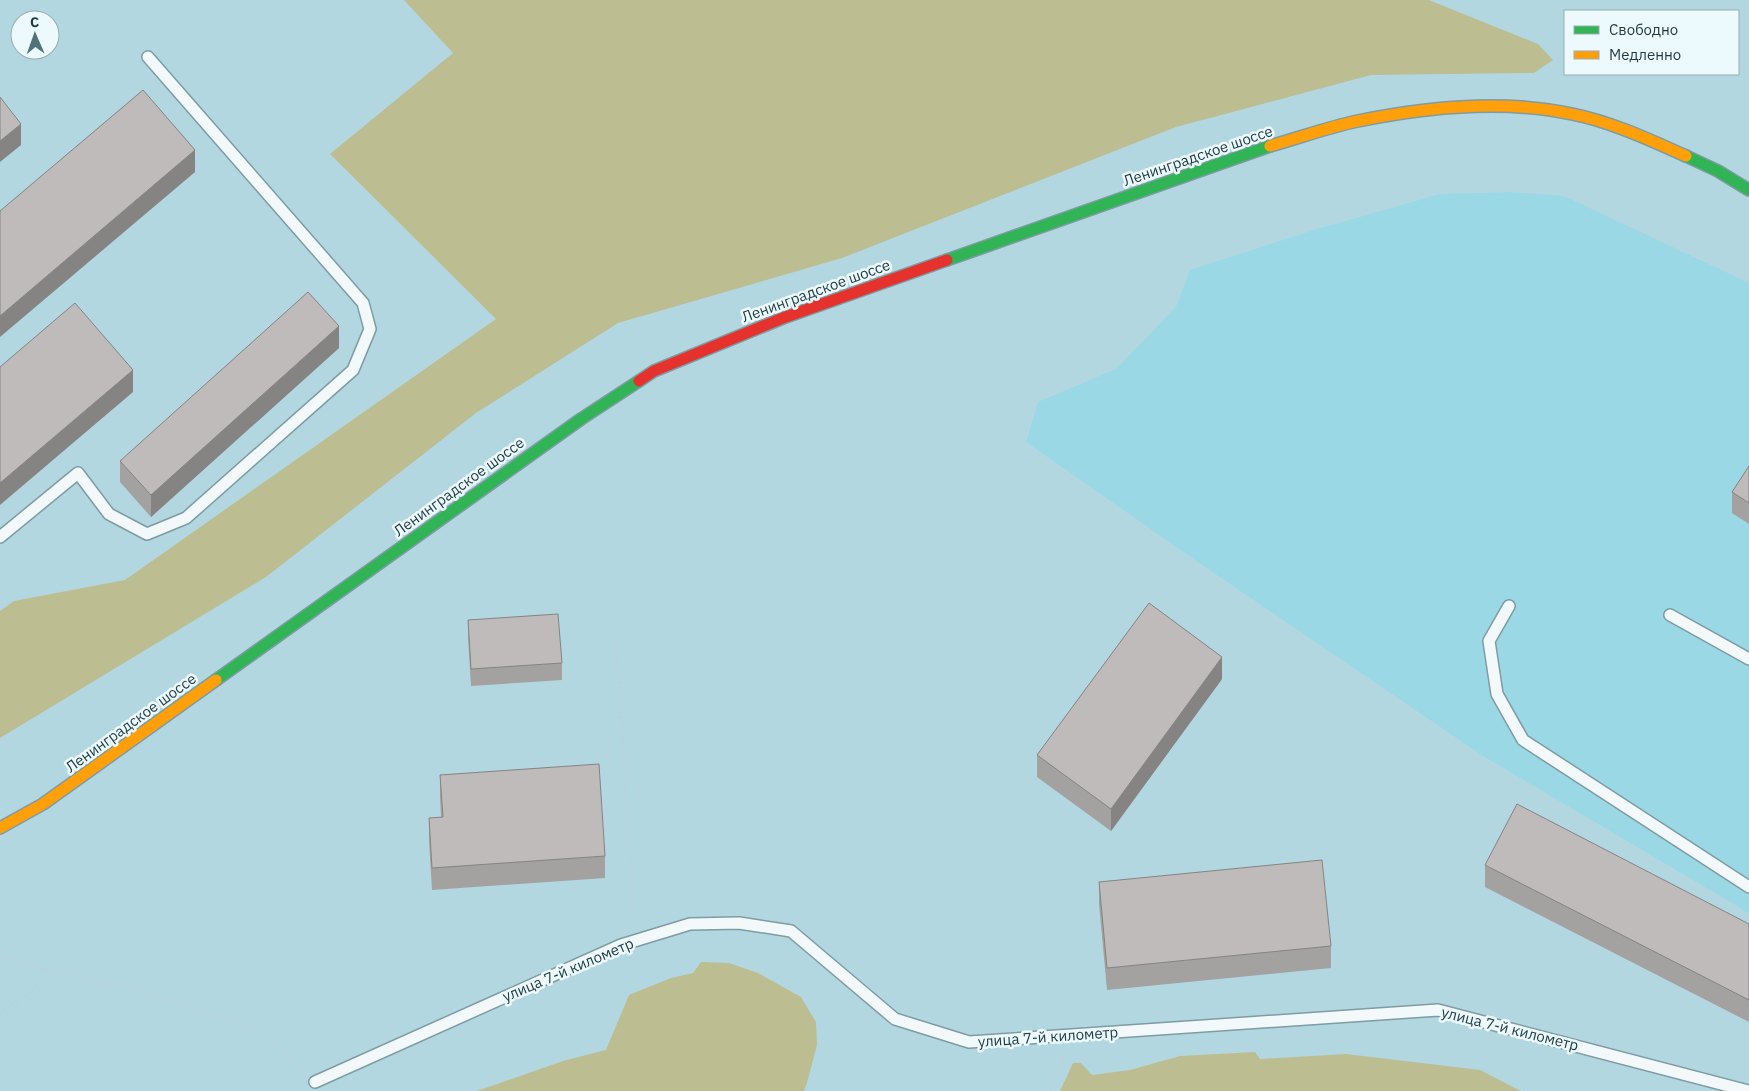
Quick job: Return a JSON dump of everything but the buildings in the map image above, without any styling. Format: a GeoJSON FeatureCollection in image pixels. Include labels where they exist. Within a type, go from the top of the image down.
{"type":"FeatureCollection","features":[{"type":"Feature","properties":{"kind":"main road","name":"Ленинградское шоссе"},"geometry":{"type":"LineString","coordinates":[[0,828],[51,799],[580,419],[654,371],[783,318],[1259,149],[1357,121],[1444,108],[1514,106],[1573,114],[1637,134],[1718,171],[1749,190]]}},
{"type":"Feature","properties":{"kind":"lane"},"geometry":{"type":"LineString","coordinates":[[0,537],[78,473],[110,514],[147,534],[186,518],[353,370],[370,329],[363,303],[148,57]]}},
{"type":"Feature","properties":{"kind":"lane"},"geometry":{"type":"LineString","coordinates":[[1509,606],[1489,641],[1497,694],[1522,740],[1749,887]]}},
{"type":"Feature","properties":{"kind":"lane"},"geometry":{"type":"LineString","coordinates":[[1670,615],[1749,659]]}},
{"type":"Feature","properties":{"kind":"lane","name":"улица 7-й километр"},"geometry":{"type":"LineString","coordinates":[[316,1082],[620,944],[690,924],[739,923],[791,931],[895,1019],[968,1042],[1438,1010],[1748,1091]]}},
{"type":"Feature","properties":{"kind":"path"},"geometry":{"type":"LineString","coordinates":[[616,637],[635,940]]}},
{"type":"Feature","properties":{"kind":"path"},"geometry":{"type":"LineString","coordinates":[[0,953],[45,969],[132,988],[271,1036],[316,1082]]}},
{"type":"Feature","properties":{"kind":"path"},"geometry":{"type":"LineString","coordinates":[[0,1014],[40,984],[45,969]]}},
{"type":"Feature","properties":{"kind":"path"},"geometry":{"type":"LineString","coordinates":[[1051,1091],[1058,1074],[1067,1035]]}},
{"type":"Feature","properties":{"kind":"shaded area"},"geometry":{"type":"Polygon","coordinates":[[[1511,192],[1564,196],[1749,283],[1749,913],[1483,756],[1195,560],[1026,442],[1038,402],[1116,369],[1176,307],[1190,270],[1314,230],[1440,194],[1511,192]]]}},
{"type":"Feature","properties":{"kind":"green space"},"geometry":{"type":"Polygon","coordinates":[[[404,0],[1429,0],[1538,44],[1553,60],[1534,73],[1371,75],[1176,127],[842,258],[618,323],[476,413],[266,577],[0,738],[0,611],[14,601],[125,580],[496,319],[330,154],[453,53],[404,0]]]}},
{"type":"Feature","properties":{"kind":"green space"},"geometry":{"type":"Polygon","coordinates":[[[701,962],[729,963],[758,973],[801,997],[816,1022],[817,1045],[804,1091],[477,1091],[563,1061],[606,1050],[629,995],[671,978],[693,973],[701,962]]]}},
{"type":"Feature","properties":{"kind":"green space"},"geometry":{"type":"Polygon","coordinates":[[[1255,1052],[1260,1059],[1346,1054],[1480,1070],[1521,1091],[1060,1091],[1073,1063],[1081,1063],[1092,1075],[1130,1070],[1180,1056],[1255,1052]]]}},
{"type":"Feature","properties":{"kind":"traffic: fast"},"geometry":{"type":"LineString","coordinates":[[947,260],[1270,146]]}},
{"type":"Feature","properties":{"kind":"traffic: fast"},"geometry":{"type":"LineString","coordinates":[[1686,156],[1718,171],[1749,190]]}},
{"type":"Feature","properties":{"kind":"traffic: fast"},"geometry":{"type":"LineString","coordinates":[[216,680],[581,419],[639,381]]}},
{"type":"Feature","properties":{"kind":"traffic: slow"},"geometry":{"type":"LineString","coordinates":[[1270,146],[1336,126],[1384,116],[1438,109],[1492,106],[1546,109],[1587,117],[1630,132],[1686,156]]}},
{"type":"Feature","properties":{"kind":"traffic: slow"},"geometry":{"type":"LineString","coordinates":[[0,828],[43,804],[216,680]]}},
{"type":"Feature","properties":{"kind":"traffic: jam"},"geometry":{"type":"LineString","coordinates":[[639,381],[654,371],[783,318],[947,260]]}}]}
